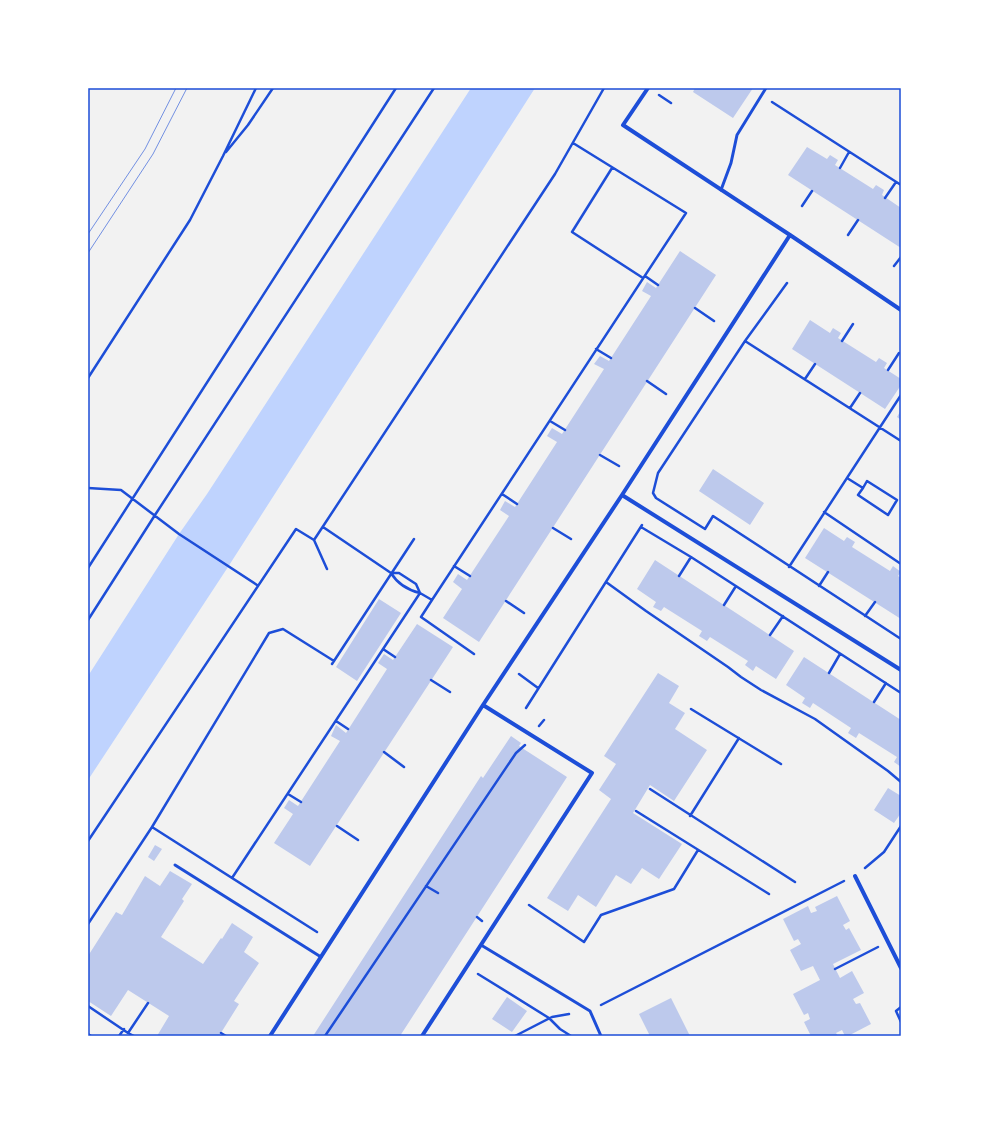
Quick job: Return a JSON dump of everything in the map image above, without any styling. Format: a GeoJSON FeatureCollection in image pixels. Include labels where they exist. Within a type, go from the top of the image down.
{"type":"FeatureCollection","features":[{"type":"Feature","properties":{"kind":"street"},"geometry":{"type":"LineString","coordinates":[[648,88],[623,125],[901,310]]}},
{"type":"Feature","properties":{"kind":"street"},"geometry":{"type":"LineString","coordinates":[[270,1036],[483,705],[622,495],[790,235]]}},
{"type":"Feature","properties":{"kind":"street"},"geometry":{"type":"LineString","coordinates":[[622,495],[901,670]]}},
{"type":"Feature","properties":{"kind":"street"},"geometry":{"type":"LineString","coordinates":[[422,1036],[592,773],[483,705]]}},
{"type":"Feature","properties":{"kind":"street"},"geometry":{"type":"LineString","coordinates":[[855,876],[901,968]]}},
{"type":"Feature","properties":{"kind":"lane"},"geometry":{"type":"LineString","coordinates":[[721,190],[731,163],[737,135],[766,88]]}},
{"type":"Feature","properties":{"kind":"lane"},"geometry":{"type":"LineString","coordinates":[[175,865],[321,956]]}},
{"type":"Feature","properties":{"kind":"lane"},"geometry":{"type":"LineString","coordinates":[[481,945],[590,1011],[601,1036]]}},
{"type":"Feature","properties":{"kind":"path"},"geometry":{"type":"LineString","coordinates":[[88,378],[190,220],[256,88]]}},
{"type":"Feature","properties":{"kind":"path"},"geometry":{"type":"LineString","coordinates":[[223,156],[248,125],[273,88]]}},
{"type":"Feature","properties":{"kind":"path"},"geometry":{"type":"LineString","coordinates":[[88,568],[396,88]]}},
{"type":"Feature","properties":{"kind":"path"},"geometry":{"type":"LineString","coordinates":[[88,620],[434,88]]}},
{"type":"Feature","properties":{"kind":"path"},"geometry":{"type":"LineString","coordinates":[[314,540],[546,187],[604,88]]}},
{"type":"Feature","properties":{"kind":"path"},"geometry":{"type":"LineString","coordinates":[[761,96],[901,185]]}},
{"type":"Feature","properties":{"kind":"path"},"geometry":{"type":"LineString","coordinates":[[474,654],[421,617],[686,213],[573,143]]}},
{"type":"Feature","properties":{"kind":"path"},"geometry":{"type":"LineString","coordinates":[[840,168],[850,152]]}},
{"type":"Feature","properties":{"kind":"path"},"geometry":{"type":"LineString","coordinates":[[612,168],[572,232],[658,285]]}},
{"type":"Feature","properties":{"kind":"path"},"geometry":{"type":"LineString","coordinates":[[885,198],[896,182]]}},
{"type":"Feature","properties":{"kind":"path"},"geometry":{"type":"LineString","coordinates":[[802,206],[812,191]]}},
{"type":"Feature","properties":{"kind":"path"},"geometry":{"type":"LineString","coordinates":[[848,235],[858,220]]}},
{"type":"Feature","properties":{"kind":"path"},"geometry":{"type":"LineString","coordinates":[[894,266],[901,257]]}},
{"type":"Feature","properties":{"kind":"path"},"geometry":{"type":"LineString","coordinates":[[787,283],[745,341],[658,473],[653,492],[656,498],[705,529],[713,516],[901,639]]}},
{"type":"Feature","properties":{"kind":"path"},"geometry":{"type":"LineString","coordinates":[[695,308],[714,321]]}},
{"type":"Feature","properties":{"kind":"path"},"geometry":{"type":"LineString","coordinates":[[842,341],[853,324]]}},
{"type":"Feature","properties":{"kind":"path"},"geometry":{"type":"LineString","coordinates":[[745,341],[901,440]]}},
{"type":"Feature","properties":{"kind":"path"},"geometry":{"type":"LineString","coordinates":[[596,349],[611,358]]}},
{"type":"Feature","properties":{"kind":"path"},"geometry":{"type":"LineString","coordinates":[[888,370],[899,353]]}},
{"type":"Feature","properties":{"kind":"path"},"geometry":{"type":"LineString","coordinates":[[805,379],[815,364]]}},
{"type":"Feature","properties":{"kind":"path"},"geometry":{"type":"LineString","coordinates":[[647,381],[666,394]]}},
{"type":"Feature","properties":{"kind":"path"},"geometry":{"type":"LineString","coordinates":[[850,408],[860,394]]}},
{"type":"Feature","properties":{"kind":"path"},"geometry":{"type":"LineString","coordinates":[[789,567],[901,396]]}},
{"type":"Feature","properties":{"kind":"path"},"geometry":{"type":"LineString","coordinates":[[550,421],[565,430]]}},
{"type":"Feature","properties":{"kind":"path"},"geometry":{"type":"LineString","coordinates":[[600,455],[619,466]]}},
{"type":"Feature","properties":{"kind":"path"},"geometry":{"type":"LineString","coordinates":[[847,478],[863,488]]}},
{"type":"Feature","properties":{"kind":"path"},"geometry":{"type":"LineString","coordinates":[[867,481],[897,500],[888,515],[858,495],[863,488],[867,481]]}},
{"type":"Feature","properties":{"kind":"path"},"geometry":{"type":"LineString","coordinates":[[88,488],[121,490],[179,534],[257,585]]}},
{"type":"Feature","properties":{"kind":"path"},"geometry":{"type":"LineString","coordinates":[[502,494],[517,504]]}},
{"type":"Feature","properties":{"kind":"path"},"geometry":{"type":"LineString","coordinates":[[526,708],[641,527],[656,498]]}},
{"type":"Feature","properties":{"kind":"path"},"geometry":{"type":"LineString","coordinates":[[824,512],[901,564]]}},
{"type":"Feature","properties":{"kind":"path"},"geometry":{"type":"LineString","coordinates":[[322,527],[391,573],[395,580],[412,591],[420,593],[432,600]]}},
{"type":"Feature","properties":{"kind":"path"},"geometry":{"type":"LineString","coordinates":[[641,527],[691,557],[901,693]]}},
{"type":"Feature","properties":{"kind":"path"},"geometry":{"type":"LineString","coordinates":[[553,528],[571,539]]}},
{"type":"Feature","properties":{"kind":"path"},"geometry":{"type":"LineString","coordinates":[[88,841],[257,585],[296,529],[314,540],[327,568]]}},
{"type":"Feature","properties":{"kind":"path"},"geometry":{"type":"LineString","coordinates":[[88,924],[152,827],[269,634],[283,629],[333,663],[414,539]]}},
{"type":"Feature","properties":{"kind":"path"},"geometry":{"type":"LineString","coordinates":[[679,576],[691,557]]}},
{"type":"Feature","properties":{"kind":"path"},"geometry":{"type":"LineString","coordinates":[[454,566],[470,576]]}},
{"type":"Feature","properties":{"kind":"path"},"geometry":{"type":"LineString","coordinates":[[819,586],[828,572]]}},
{"type":"Feature","properties":{"kind":"path"},"geometry":{"type":"LineString","coordinates":[[391,573],[399,573],[416,584],[420,593]]}},
{"type":"Feature","properties":{"kind":"path"},"geometry":{"type":"LineString","coordinates":[[606,582],[646,612],[728,666],[741,677],[761,690],[815,719],[901,782]]}},
{"type":"Feature","properties":{"kind":"path"},"geometry":{"type":"LineString","coordinates":[[724,605],[736,586]]}},
{"type":"Feature","properties":{"kind":"path"},"geometry":{"type":"LineString","coordinates":[[232,878],[420,593]]}},
{"type":"Feature","properties":{"kind":"path"},"geometry":{"type":"LineString","coordinates":[[506,601],[524,612]]}},
{"type":"Feature","properties":{"kind":"path"},"geometry":{"type":"LineString","coordinates":[[865,616],[875,602]]}},
{"type":"Feature","properties":{"kind":"path"},"geometry":{"type":"LineString","coordinates":[[770,634],[783,616]]}},
{"type":"Feature","properties":{"kind":"path"},"geometry":{"type":"LineString","coordinates":[[383,649],[395,657]]}},
{"type":"Feature","properties":{"kind":"path"},"geometry":{"type":"LineString","coordinates":[[829,672],[840,654]]}},
{"type":"Feature","properties":{"kind":"path"},"geometry":{"type":"LineString","coordinates":[[431,680],[450,692]]}},
{"type":"Feature","properties":{"kind":"path"},"geometry":{"type":"LineString","coordinates":[[874,702],[886,683]]}},
{"type":"Feature","properties":{"kind":"path"},"geometry":{"type":"LineString","coordinates":[[691,709],[781,764]]}},
{"type":"Feature","properties":{"kind":"path"},"geometry":{"type":"LineString","coordinates":[[336,721],[348,729]]}},
{"type":"Feature","properties":{"kind":"path"},"geometry":{"type":"LineString","coordinates":[[690,816],[739,738]]}},
{"type":"Feature","properties":{"kind":"path"},"geometry":{"type":"LineString","coordinates":[[325,1036],[516,754],[522,748]]}},
{"type":"Feature","properties":{"kind":"path"},"geometry":{"type":"LineString","coordinates":[[384,752],[404,767]]}},
{"type":"Feature","properties":{"kind":"path"},"geometry":{"type":"LineString","coordinates":[[650,789],[795,882]]}},
{"type":"Feature","properties":{"kind":"path"},"geometry":{"type":"LineString","coordinates":[[288,794],[301,802]]}},
{"type":"Feature","properties":{"kind":"path"},"geometry":{"type":"LineString","coordinates":[[636,811],[769,894]]}},
{"type":"Feature","properties":{"kind":"path"},"geometry":{"type":"LineString","coordinates":[[337,826],[358,840]]}},
{"type":"Feature","properties":{"kind":"path"},"geometry":{"type":"LineString","coordinates":[[515,1036],[552,1016],[590,1011],[855,876],[884,852],[901,826]]}},
{"type":"Feature","properties":{"kind":"path"},"geometry":{"type":"LineString","coordinates":[[152,827],[317,932]]}},
{"type":"Feature","properties":{"kind":"path"},"geometry":{"type":"LineString","coordinates":[[529,905],[584,942],[601,915],[674,889],[698,850]]}},
{"type":"Feature","properties":{"kind":"path"},"geometry":{"type":"LineString","coordinates":[[426,886],[438,893]]}},
{"type":"Feature","properties":{"kind":"path"},"geometry":{"type":"LineString","coordinates":[[836,969],[888,942]]}},
{"type":"Feature","properties":{"kind":"path"},"geometry":{"type":"LineString","coordinates":[[476,972],[549,1018],[560,1029],[571,1036]]}},
{"type":"Feature","properties":{"kind":"path"},"geometry":{"type":"LineString","coordinates":[[128,1032],[148,1003]]}},
{"type":"Feature","properties":{"kind":"path"},"geometry":{"type":"LineString","coordinates":[[88,1006],[134,1036]]}},
{"type":"Feature","properties":{"kind":"path"},"geometry":{"type":"LineString","coordinates":[[901,1007],[896,1011],[901,1022]]}},
{"type":"Feature","properties":{"kind":"path"},"geometry":{"type":"LineString","coordinates":[[119,1036],[124,1029]]}},
{"type":"Feature","properties":{"kind":"path"},"geometry":{"type":"LineString","coordinates":[[221,1032],[226,1036]]}},
{"type":"Feature","properties":{"kind":"water"},"geometry":{"type":"Polygon","coordinates":[[[471,88],[535,88],[228,567],[88,780],[88,676],[179,534],[207,494],[471,88]]]}},
{"type":"Feature","properties":{"kind":"building"},"geometry":{"type":"Polygon","coordinates":[[[695,88],[753,88],[733,118],[693,92],[695,88]]]}},
{"type":"Feature","properties":{"kind":"building"},"geometry":{"type":"Polygon","coordinates":[[[807,147],[827,159],[830,155],[838,160],[835,165],[873,189],[876,185],[884,190],[882,195],[901,208],[901,248],[788,175],[807,147]]]}},
{"type":"Feature","properties":{"kind":"building"},"geometry":{"type":"Polygon","coordinates":[[[680,251],[716,275],[479,642],[443,618],[462,589],[453,582],[458,574],[467,580],[509,516],[500,510],[505,501],[515,507],[557,442],[547,436],[552,428],[562,434],[604,369],[594,364],[600,356],[609,361],[651,296],[642,291],[647,282],[656,288],[680,251]]]}},
{"type":"Feature","properties":{"kind":"building"},"geometry":{"type":"Polygon","coordinates":[[[810,320],[830,333],[833,328],[841,333],[838,338],[876,362],[879,358],[887,363],[884,368],[901,379],[901,385],[885,409],[792,349],[810,320]]]}},
{"type":"Feature","properties":{"kind":"building"},"geometry":{"type":"Polygon","coordinates":[[[901,410],[901,420],[897,417],[901,410]]]}},
{"type":"Feature","properties":{"kind":"building"},"geometry":{"type":"Polygon","coordinates":[[[713,469],[764,503],[750,525],[699,491],[713,469]]]}},
{"type":"Feature","properties":{"kind":"building"},"geometry":{"type":"Polygon","coordinates":[[[824,528],[844,541],[847,537],[855,542],[852,547],[890,571],[893,566],[901,572],[898,576],[901,578],[901,619],[805,558],[824,528]]]}},
{"type":"Feature","properties":{"kind":"building"},"geometry":{"type":"Polygon","coordinates":[[[655,560],[794,651],[776,679],[756,666],[753,671],[745,665],[748,661],[710,637],[707,641],[699,636],[702,631],[664,607],[661,611],[653,607],[656,602],[637,589],[655,560]]]}},
{"type":"Feature","properties":{"kind":"building"},"geometry":{"type":"Polygon","coordinates":[[[379,599],[401,613],[357,681],[336,667],[379,599]]]}},
{"type":"Feature","properties":{"kind":"building"},"geometry":{"type":"Polygon","coordinates":[[[417,624],[453,647],[310,866],[274,843],[293,814],[284,808],[289,800],[298,806],[340,741],[331,736],[336,725],[346,733],[387,669],[378,663],[384,654],[393,660],[417,624]]]}},
{"type":"Feature","properties":{"kind":"building"},"geometry":{"type":"Polygon","coordinates":[[[804,657],[901,720],[901,767],[894,762],[897,757],[859,733],[856,738],[848,733],[851,728],[813,703],[810,708],[802,703],[805,698],[786,685],[804,657]]]}},
{"type":"Feature","properties":{"kind":"building"},"geometry":{"type":"Polygon","coordinates":[[[658,673],[679,686],[669,703],[685,713],[675,729],[707,750],[674,801],[650,785],[633,813],[682,844],[659,879],[642,868],[631,884],[616,875],[596,907],[578,895],[568,911],[547,898],[611,799],[599,790],[616,764],[604,756],[658,673]]]}},
{"type":"Feature","properties":{"kind":"building"},"geometry":{"type":"Polygon","coordinates":[[[511,736],[521,743],[519,746],[567,777],[400,1036],[313,1036],[481,776],[483,778],[511,736]]]}},
{"type":"Feature","properties":{"kind":"building"},"geometry":{"type":"Polygon","coordinates":[[[888,788],[901,796],[901,813],[894,823],[874,810],[888,788]]]}},
{"type":"Feature","properties":{"kind":"building"},"geometry":{"type":"Polygon","coordinates":[[[155,845],[162,849],[154,861],[148,857],[155,845]]]}},
{"type":"Feature","properties":{"kind":"building"},"geometry":{"type":"Polygon","coordinates":[[[170,871],[192,884],[182,899],[184,901],[161,937],[203,964],[232,923],[253,937],[244,952],[259,963],[234,1001],[239,1004],[219,1036],[157,1036],[169,1016],[128,990],[111,1016],[88,1001],[88,956],[116,912],[122,915],[145,876],[160,886],[170,871]]]}},
{"type":"Feature","properties":{"kind":"building"},"geometry":{"type":"Polygon","coordinates":[[[837,896],[850,921],[843,925],[846,930],[849,928],[861,950],[833,964],[840,978],[852,971],[864,993],[853,999],[856,1004],[860,1003],[871,1024],[848,1036],[845,1036],[842,1030],[836,1033],[838,1036],[811,1036],[804,1022],[810,1019],[808,1013],[804,1015],[793,994],[820,980],[813,966],[801,971],[790,950],[801,944],[798,939],[794,941],[783,919],[808,906],[811,913],[817,911],[815,907],[837,896]]]}},
{"type":"Feature","properties":{"kind":"building"},"geometry":{"type":"Polygon","coordinates":[[[507,997],[527,1011],[512,1032],[492,1019],[507,997]]]}},
{"type":"Feature","properties":{"kind":"building"},"geometry":{"type":"Polygon","coordinates":[[[671,998],[690,1036],[650,1036],[639,1014],[671,998]]]}},
{"type":"Feature","properties":{"kind":"tram line"},"geometry":{"type":"LineString","coordinates":[[88,234],[145,149],[176,88]]}},
{"type":"Feature","properties":{"kind":"tram line"},"geometry":{"type":"LineString","coordinates":[[88,253],[153,154],[187,88]]}}]}
